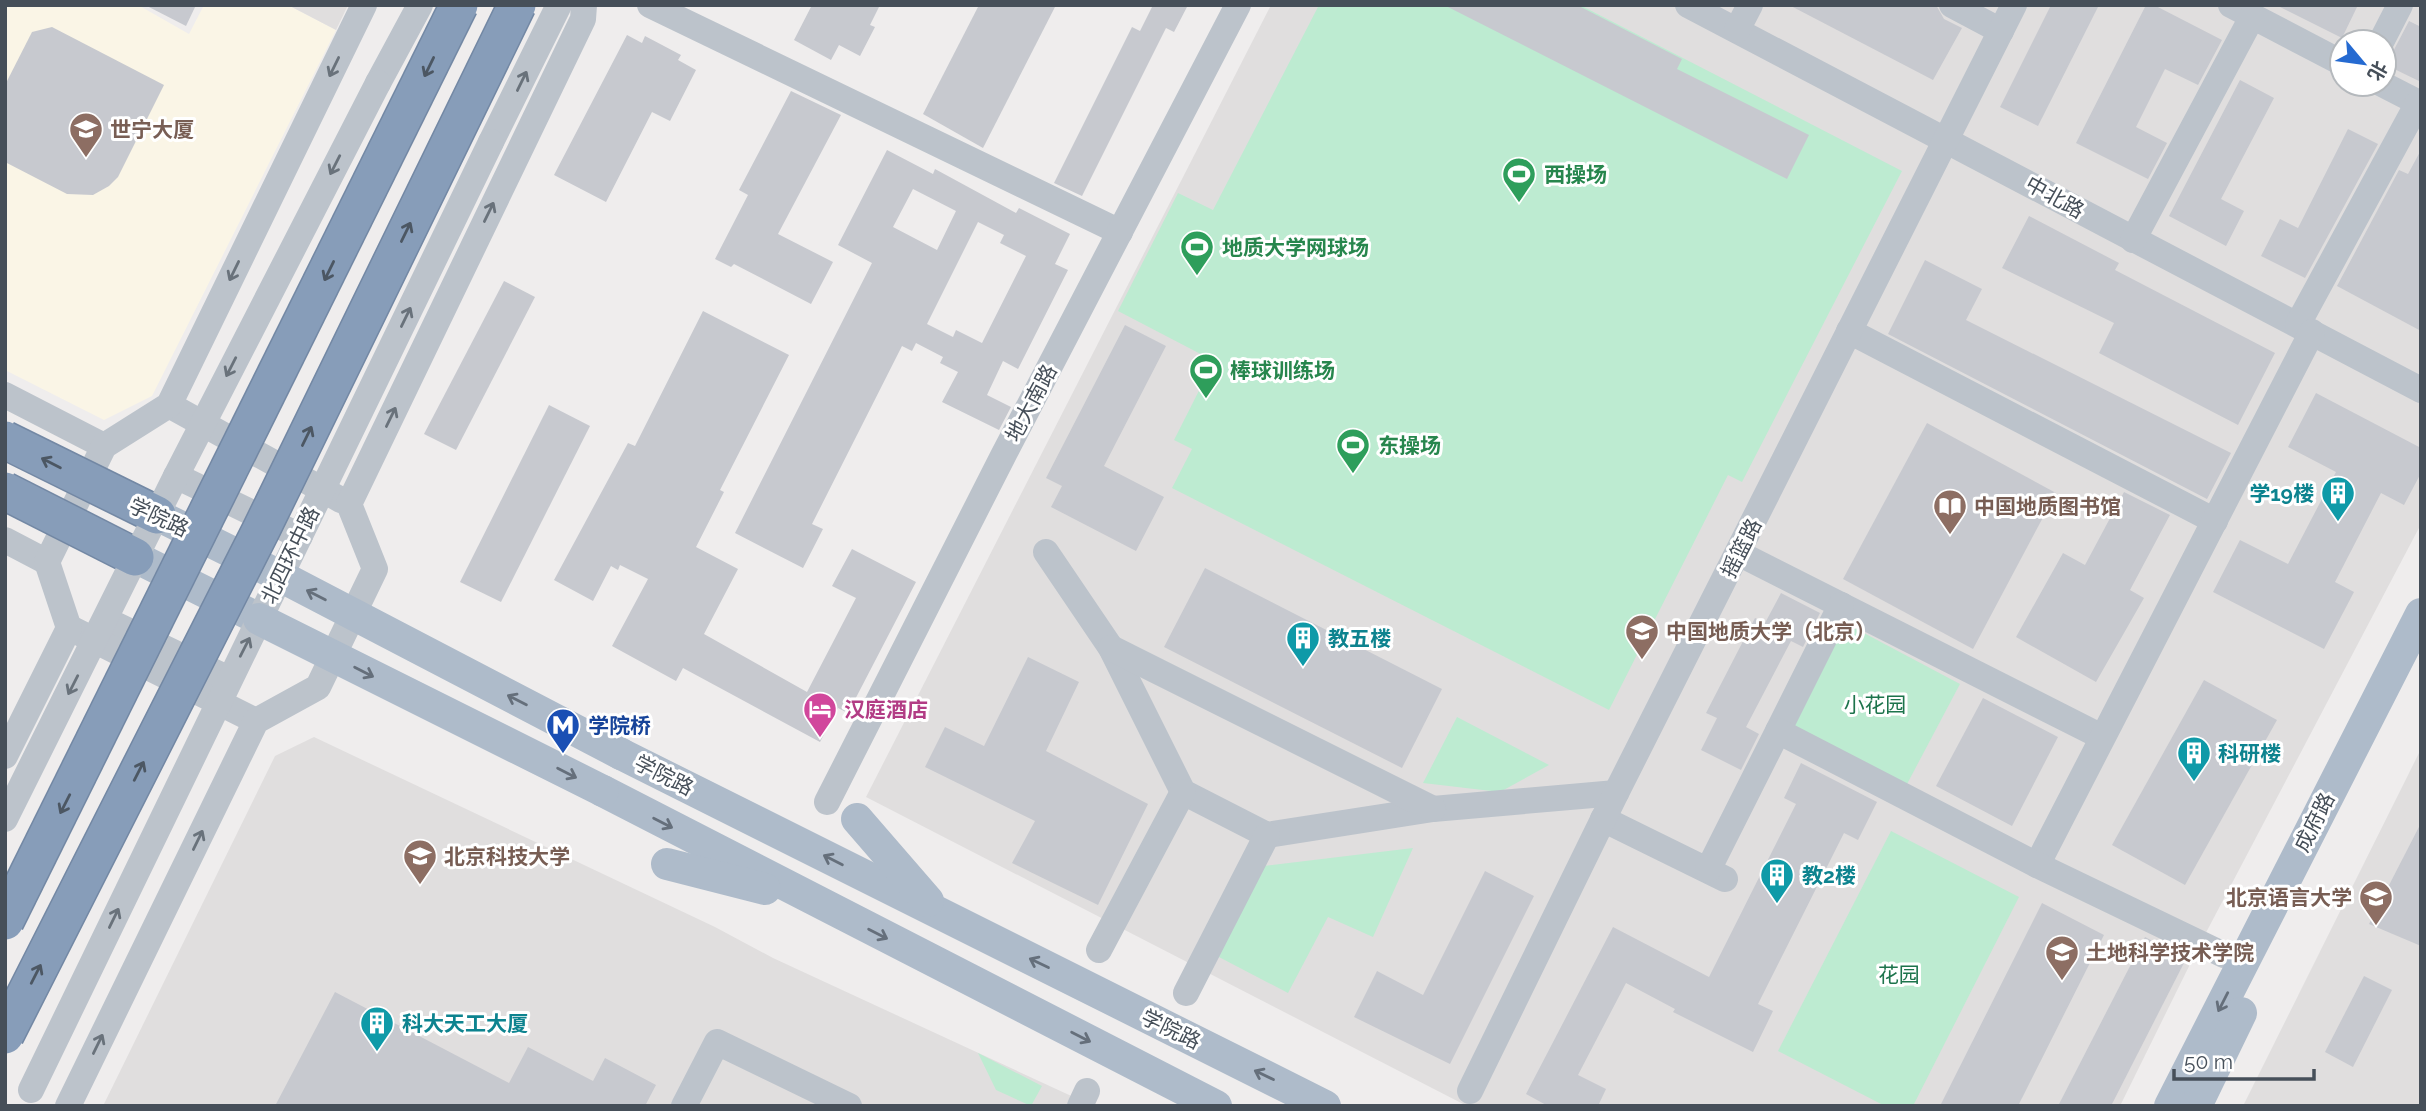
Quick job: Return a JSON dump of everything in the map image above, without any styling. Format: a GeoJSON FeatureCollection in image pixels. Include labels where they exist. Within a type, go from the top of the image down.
{"type":"FeatureCollection","features":[{"type":"Feature","properties":{"kind":"highway"},"geometry":{"type":"LineString","coordinates":[[5,921],[121,692],[459,5]]}},
{"type":"Feature","properties":{"kind":"highway","name":"北四环中路"},"geometry":{"type":"LineString","coordinates":[[5,1035],[266,518],[517,5]]}},
{"type":"Feature","properties":{"kind":"highway","name":"学院路"},"geometry":{"type":"LineString","coordinates":[[5,440],[157,515]]}},
{"type":"Feature","properties":{"kind":"highway","name":"学院路"},"geometry":{"type":"LineString","coordinates":[[5,491],[135,557]]}},
{"type":"Feature","properties":{"kind":"main road","name":"学院路"},"geometry":{"type":"LineString","coordinates":[[157,515],[621,754],[1325,1106]]}},
{"type":"Feature","properties":{"kind":"main road","name":"学院路"},"geometry":{"type":"LineString","coordinates":[[135,557],[603,791],[1216,1106]]}},
{"type":"Feature","properties":{"kind":"main road","name":"成府路"},"geometry":{"type":"LineString","coordinates":[[2170,1106],[2421,614]]}},
{"type":"Feature","properties":{"kind":"main road","name":"成府路"},"geometry":{"type":"LineString","coordinates":[[2196,1106],[2317,858],[2421,656]]}},
{"type":"Feature","properties":{"kind":"main road"},"geometry":{"type":"LineString","coordinates":[[857,819],[937,913]]}},
{"type":"Feature","properties":{"kind":"main road"},"geometry":{"type":"LineString","coordinates":[[667,864],[818,903]]}},
{"type":"Feature","properties":{"kind":"street"},"geometry":{"type":"LineString","coordinates":[[47,562],[104,446],[169,405],[364,5]]}},
{"type":"Feature","properties":{"kind":"street"},"geometry":{"type":"LineString","coordinates":[[5,818],[176,476],[420,5]]}},
{"type":"Feature","properties":{"kind":"street","name":"北四环中路"},"geometry":{"type":"LineString","coordinates":[[26,1098],[559,5]]}},
{"type":"Feature","properties":{"kind":"street"},"geometry":{"type":"LineString","coordinates":[[349,505],[583,19],[584,5]]}},
{"type":"Feature","properties":{"kind":"street"},"geometry":{"type":"LineString","coordinates":[[650,5],[1120,232]]}},
{"type":"Feature","properties":{"kind":"street","name":"地大南路"},"geometry":{"type":"LineString","coordinates":[[827,802],[1238,5]]}},
{"type":"Feature","properties":{"kind":"street","name":"中北路"},"geometry":{"type":"LineString","coordinates":[[1688,5],[1946,138],[2133,240],[2421,390]]}},
{"type":"Feature","properties":{"kind":"street"},"geometry":{"type":"LineString","coordinates":[[1737,30],[1750,5]]}},
{"type":"Feature","properties":{"kind":"street"},"geometry":{"type":"LineString","coordinates":[[1952,5],[2001,31]]}},
{"type":"Feature","properties":{"kind":"street","name":"摇篮路"},"geometry":{"type":"LineString","coordinates":[[1470,1091],[1616,793],[2014,5]]}},
{"type":"Feature","properties":{"kind":"street"},"geometry":{"type":"LineString","coordinates":[[2388,28],[2400,5]]}},
{"type":"Feature","properties":{"kind":"street"},"geometry":{"type":"LineString","coordinates":[[2133,240],[2242,11],[2328,56]]}},
{"type":"Feature","properties":{"kind":"street"},"geometry":{"type":"LineString","coordinates":[[2038,865],[2215,521],[2305,328],[2419,104],[2398,93]]}},
{"type":"Feature","properties":{"kind":"street"},"geometry":{"type":"LineString","coordinates":[[1849,331],[2215,521]]}},
{"type":"Feature","properties":{"kind":"street"},"geometry":{"type":"LineString","coordinates":[[5,395],[104,446]]}},
{"type":"Feature","properties":{"kind":"street"},"geometry":{"type":"LineString","coordinates":[[68,1106],[256,721],[318,687],[375,569],[349,505],[169,405]]}},
{"type":"Feature","properties":{"kind":"street"},"geometry":{"type":"LineString","coordinates":[[176,476],[300,536]]}},
{"type":"Feature","properties":{"kind":"street"},"geometry":{"type":"LineString","coordinates":[[5,540],[47,562],[69,628],[5,756]]}},
{"type":"Feature","properties":{"kind":"street"},"geometry":{"type":"LineString","coordinates":[[1046,552],[1111,648],[1183,792],[1267,835],[1433,809],[1616,793]]}},
{"type":"Feature","properties":{"kind":"street"},"geometry":{"type":"LineString","coordinates":[[1738,553],[2102,737]]}},
{"type":"Feature","properties":{"kind":"street"},"geometry":{"type":"LineString","coordinates":[[1603,819],[1716,875],[1778,731],[1841,605]]}},
{"type":"Feature","properties":{"kind":"street"},"geometry":{"type":"LineString","coordinates":[[106,620],[229,679]]}},
{"type":"Feature","properties":{"kind":"street"},"geometry":{"type":"LineString","coordinates":[[69,628],[256,721]]}},
{"type":"Feature","properties":{"kind":"street"},"geometry":{"type":"LineString","coordinates":[[1111,648],[1433,809]]}},
{"type":"Feature","properties":{"kind":"street"},"geometry":{"type":"LineString","coordinates":[[1778,731],[2038,865],[2224,955]]}},
{"type":"Feature","properties":{"kind":"street"},"geometry":{"type":"LineString","coordinates":[[1099,950],[1183,792]]}},
{"type":"Feature","properties":{"kind":"street"},"geometry":{"type":"LineString","coordinates":[[1186,993],[1267,835]]}},
{"type":"Feature","properties":{"kind":"street"},"geometry":{"type":"LineString","coordinates":[[684,1106],[717,1042],[849,1106]]}},
{"type":"Feature","properties":{"kind":"shaded area"},"geometry":{"type":"Polygon","coordinates":[[[5,5],[138,5],[189,34],[204,5],[288,5],[336,30],[152,396],[104,420],[5,370],[5,5]]]}},
{"type":"Feature","properties":{"kind":"shaded area"},"geometry":{"type":"Polygon","coordinates":[[[288,5],[348,5],[336,30],[288,5]]]}},
{"type":"Feature","properties":{"kind":"shaded area","name":"中国地质大学（北京）"},"geometry":{"type":"Polygon","coordinates":[[[1271,5],[2421,5],[2421,524],[2200,944],[2120,1106],[1467,1106],[866,797],[1271,5]]]}},
{"type":"Feature","properties":{"kind":"shaded area","name":"北京科技大学"},"geometry":{"type":"Polygon","coordinates":[[[314,737],[715,927],[773,958],[1093,1106],[103,1106],[275,756],[314,737]]]}},
{"type":"Feature","properties":{"kind":"shaded area","name":"北京语言大学"},"geometry":{"type":"Polygon","coordinates":[[[2421,749],[2421,1106],[2243,1106],[2421,749]]]}},
{"type":"Feature","properties":{"kind":"green space"},"geometry":{"type":"Polygon","coordinates":[[[1319,5],[1580,5],[1902,171],[1742,482],[1728,475],[1609,710],[1172,488],[1192,449],[1174,440],[1214,361],[1118,311],[1178,193],[1213,210],[1319,5]]]}},
{"type":"Feature","properties":{"kind":"green space","name":"小花园"},"geometry":{"type":"Polygon","coordinates":[[[1845,623],[1960,684],[1906,786],[1791,725],[1845,623]]]}},
{"type":"Feature","properties":{"kind":"green space"},"geometry":{"type":"Polygon","coordinates":[[[1457,717],[1549,765],[1500,792],[1423,783],[1457,717]]]}},
{"type":"Feature","properties":{"kind":"green space","name":"花园"},"geometry":{"type":"Polygon","coordinates":[[[1891,831],[2019,897],[1913,1106],[1885,1106],[1778,1051],[1891,831]]]}},
{"type":"Feature","properties":{"kind":"green space"},"geometry":{"type":"Polygon","coordinates":[[[1413,848],[1373,937],[1328,917],[1288,993],[1217,956],[1263,866],[1413,848]]]}},
{"type":"Feature","properties":{"kind":"green space"},"geometry":{"type":"Polygon","coordinates":[[[978,1053],[1042,1086],[1031,1106],[996,1090],[978,1053]]]}},
{"type":"Feature","properties":{"kind":"building"},"geometry":{"type":"Polygon","coordinates":[[[145,5],[196,5],[186,26],[145,5]]]}},
{"type":"Feature","properties":{"kind":"building"},"geometry":{"type":"Polygon","coordinates":[[[812,5],[880,5],[870,25],[875,27],[860,56],[839,45],[831,60],[794,40],[812,5]]]}},
{"type":"Feature","properties":{"kind":"building"},"geometry":{"type":"Polygon","coordinates":[[[979,5],[1056,5],[983,148],[923,114],[979,5]]]}},
{"type":"Feature","properties":{"kind":"building"},"geometry":{"type":"Polygon","coordinates":[[[1153,5],[1188,5],[1174,32],[1166,28],[1082,196],[1054,183],[1132,27],[1140,31],[1153,5]]]}},
{"type":"Feature","properties":{"kind":"building"},"geometry":{"type":"Polygon","coordinates":[[[1444,5],[1577,5],[1682,59],[1677,69],[1809,135],[1787,179],[1444,5]]]}},
{"type":"Feature","properties":{"kind":"building"},"geometry":{"type":"Polygon","coordinates":[[[1789,5],[1936,5],[1944,19],[1962,28],[1933,80],[1789,5]]]}},
{"type":"Feature","properties":{"kind":"building"},"geometry":{"type":"Polygon","coordinates":[[[2051,5],[2099,5],[2038,126],[2000,107],[2051,5]]]}},
{"type":"Feature","properties":{"kind":"building"},"geometry":{"type":"Polygon","coordinates":[[[2146,5],[2154,5],[2222,40],[2198,85],[2165,69],[2136,127],[2167,143],[2148,179],[2076,143],[2146,5]]]}},
{"type":"Feature","properties":{"kind":"building"},"geometry":{"type":"Polygon","coordinates":[[[2276,5],[2358,5],[2347,28],[2328,28],[2328,31],[2276,5]]]}},
{"type":"Feature","properties":{"kind":"building"},"geometry":{"type":"Polygon","coordinates":[[[2409,21],[2421,27],[2421,82],[2398,71],[2398,42],[2409,21]]]}},
{"type":"Feature","properties":{"kind":"building"},"geometry":{"type":"Polygon","coordinates":[[[52,27],[164,85],[118,177],[93,195],[67,194],[5,162],[5,85],[32,32],[52,27]]]}},
{"type":"Feature","properties":{"kind":"building"},"geometry":{"type":"Polygon","coordinates":[[[627,35],[642,43],[645,36],[681,55],[678,60],[696,70],[670,121],[652,112],[606,202],[554,175],[627,35]]]}},
{"type":"Feature","properties":{"kind":"building"},"geometry":{"type":"Polygon","coordinates":[[[2240,80],[2274,98],[2221,199],[2244,211],[2226,246],[2169,216],[2240,80]]]}},
{"type":"Feature","properties":{"kind":"building"},"geometry":{"type":"Polygon","coordinates":[[[791,91],[841,115],[778,234],[833,262],[811,304],[734,264],[731,267],[715,259],[748,195],[739,190],[791,91]]]}},
{"type":"Feature","properties":{"kind":"building"},"geometry":{"type":"Polygon","coordinates":[[[2348,129],[2378,144],[2305,278],[2261,256],[2280,219],[2298,228],[2348,129]]]}},
{"type":"Feature","properties":{"kind":"building"},"geometry":{"type":"Polygon","coordinates":[[[887,150],[933,174],[935,169],[1016,213],[1019,208],[1070,234],[1055,264],[1068,270],[1018,369],[1003,361],[987,395],[1011,407],[999,430],[942,402],[958,372],[940,363],[943,357],[916,343],[912,351],[902,346],[812,524],[823,529],[803,568],[735,533],[872,263],[838,245],[887,150]],[[913,189],[893,227],[937,250],[956,211],[913,189]],[[978,222],[927,324],[953,337],[956,330],[982,343],[1026,256],[1000,243],[1004,235],[978,222]]]}},
{"type":"Feature","properties":{"kind":"building"},"geometry":{"type":"Polygon","coordinates":[[[2421,150],[2421,331],[2337,286],[2399,170],[2408,174],[2421,150]]]}},
{"type":"Feature","properties":{"kind":"building"},"geometry":{"type":"Polygon","coordinates":[[[2029,216],[2119,263],[2115,270],[2275,353],[2238,425],[2099,353],[2114,323],[2002,268],[2029,216]]]}},
{"type":"Feature","properties":{"kind":"building"},"geometry":{"type":"Polygon","coordinates":[[[1925,260],[1982,289],[1966,320],[2231,453],[2207,499],[1888,334],[1925,260]]]}},
{"type":"Feature","properties":{"kind":"building"},"geometry":{"type":"Polygon","coordinates":[[[504,281],[535,297],[456,450],[424,434],[504,281]]]}},
{"type":"Feature","properties":{"kind":"building"},"geometry":{"type":"Polygon","coordinates":[[[703,311],[789,355],[720,490],[724,492],[696,547],[738,569],[704,634],[807,692],[856,598],[832,586],[852,549],[916,582],[848,713],[838,708],[820,742],[683,668],[676,681],[612,646],[648,579],[620,565],[618,570],[611,566],[593,601],[554,580],[628,443],[635,446],[703,311]]]}},
{"type":"Feature","properties":{"kind":"building"},"geometry":{"type":"Polygon","coordinates":[[[1125,325],[1166,346],[1104,466],[1164,497],[1136,551],[1051,507],[1062,486],[1046,478],[1125,325]]]}},
{"type":"Feature","properties":{"kind":"building","name":"学19楼"},"geometry":{"type":"Polygon","coordinates":[[[2316,393],[2421,448],[2421,473],[2404,505],[2381,493],[2335,582],[2354,592],[2324,649],[2213,592],[2240,540],[2288,564],[2336,472],[2288,447],[2316,393]]]}},
{"type":"Feature","properties":{"kind":"building"},"geometry":{"type":"Polygon","coordinates":[[[549,405],[590,426],[501,602],[460,582],[549,405]]]}},
{"type":"Feature","properties":{"kind":"building","name":"中国地质图书馆"},"geometry":{"type":"Polygon","coordinates":[[[1927,423],[2056,493],[1973,649],[1843,579],[1927,423]]]}},
{"type":"Feature","properties":{"kind":"building"},"geometry":{"type":"Polygon","coordinates":[[[2124,492],[2170,515],[2130,590],[2144,598],[2096,682],[2016,637],[2063,553],[2085,565],[2124,492]]]}},
{"type":"Feature","properties":{"kind":"building","name":"教五楼"},"geometry":{"type":"Polygon","coordinates":[[[1205,568],[1442,689],[1402,768],[1164,647],[1205,568]]]}},
{"type":"Feature","properties":{"kind":"building"},"geometry":{"type":"Polygon","coordinates":[[[1781,593],[1820,613],[1803,647],[1791,641],[1746,727],[1759,734],[1741,770],[1701,750],[1717,718],[1706,713],[1755,618],[1765,623],[1781,593]]]}},
{"type":"Feature","properties":{"kind":"building"},"geometry":{"type":"Polygon","coordinates":[[[1028,657],[1079,682],[1046,751],[1148,804],[1098,905],[1012,863],[1035,821],[925,767],[945,727],[984,746],[1028,657]]]}},
{"type":"Feature","properties":{"kind":"building","name":"科研楼"},"geometry":{"type":"Polygon","coordinates":[[[2204,680],[2277,720],[2185,885],[2112,845],[2204,680]]]}},
{"type":"Feature","properties":{"kind":"building"},"geometry":{"type":"Polygon","coordinates":[[[1983,698],[2058,737],[2012,826],[1936,786],[1983,698]]]}},
{"type":"Feature","properties":{"kind":"building","name":"教2楼"},"geometry":{"type":"Polygon","coordinates":[[[1801,763],[1877,802],[1858,840],[1844,833],[1758,1004],[1773,1011],[1753,1052],[1673,1012],[1675,1009],[1626,983],[1578,1075],[1606,1089],[1598,1106],[1548,1106],[1526,1094],[1613,927],[1709,977],[1796,804],[1784,798],[1801,763]]]}},
{"type":"Feature","properties":{"kind":"building"},"geometry":{"type":"Polygon","coordinates":[[[2421,823],[2421,946],[2369,924],[2421,823]]]}},
{"type":"Feature","properties":{"kind":"building"},"geometry":{"type":"Polygon","coordinates":[[[1485,871],[1534,896],[1450,1064],[1354,1017],[1377,971],[1423,995],[1485,871]]]}},
{"type":"Feature","properties":{"kind":"building"},"geometry":{"type":"Polygon","coordinates":[[[2042,903],[2104,935],[2018,1106],[1940,1106],[2042,903]]]}},
{"type":"Feature","properties":{"kind":"building"},"geometry":{"type":"Polygon","coordinates":[[[2145,937],[2186,959],[2111,1106],[2058,1106],[2145,937]]]}},
{"type":"Feature","properties":{"kind":"building"},"geometry":{"type":"Polygon","coordinates":[[[2364,976],[2392,990],[2353,1067],[2325,1052],[2364,976]]]}},
{"type":"Feature","properties":{"kind":"building","name":"科大天工大厦"},"geometry":{"type":"Polygon","coordinates":[[[335,992],[509,1083],[528,1047],[593,1081],[605,1058],[656,1085],[645,1106],[275,1106],[335,992]]]}},
{"type":"Feature","properties":{"kind":"place","name":"世宁大厦"},"geometry":{"type":"Point","coordinates":[86,159]}},
{"type":"Feature","properties":{"kind":"place","name":"西操场"},"geometry":{"type":"Point","coordinates":[1519,204]}},
{"type":"Feature","properties":{"kind":"place","name":"地质大学网球场"},"geometry":{"type":"Point","coordinates":[1197,277]}},
{"type":"Feature","properties":{"kind":"place","name":"棒球训练场"},"geometry":{"type":"Point","coordinates":[1206,400]}},
{"type":"Feature","properties":{"kind":"place","name":"东操场"},"geometry":{"type":"Point","coordinates":[1353,475]}},
{"type":"Feature","properties":{"kind":"place","name":"学19楼"},"geometry":{"type":"Point","coordinates":[2338,523]}},
{"type":"Feature","properties":{"kind":"place","name":"中国地质图书馆"},"geometry":{"type":"Point","coordinates":[1950,536]}},
{"type":"Feature","properties":{"kind":"place","name":"中国地质大学（北京）"},"geometry":{"type":"Point","coordinates":[1642,661]}},
{"type":"Feature","properties":{"kind":"place","name":"教五楼"},"geometry":{"type":"Point","coordinates":[1303,668]}},
{"type":"Feature","properties":{"kind":"place","name":"汉庭酒店"},"geometry":{"type":"Point","coordinates":[820,739]}},
{"type":"Feature","properties":{"kind":"place","name":"学院桥"},"geometry":{"type":"Point","coordinates":[563,755]}},
{"type":"Feature","properties":{"kind":"place","name":"科研楼"},"geometry":{"type":"Point","coordinates":[2194,783]}},
{"type":"Feature","properties":{"kind":"place","name":"北京科技大学"},"geometry":{"type":"Point","coordinates":[420,886]}},
{"type":"Feature","properties":{"kind":"place","name":"教2楼"},"geometry":{"type":"Point","coordinates":[1777,905]}},
{"type":"Feature","properties":{"kind":"place","name":"北京语言大学"},"geometry":{"type":"Point","coordinates":[2376,927]}},
{"type":"Feature","properties":{"kind":"place","name":"土地科学技术学院"},"geometry":{"type":"Point","coordinates":[2062,982]}},
{"type":"Feature","properties":{"kind":"place","name":"科大天工大厦"},"geometry":{"type":"Point","coordinates":[377,1053]}}]}
